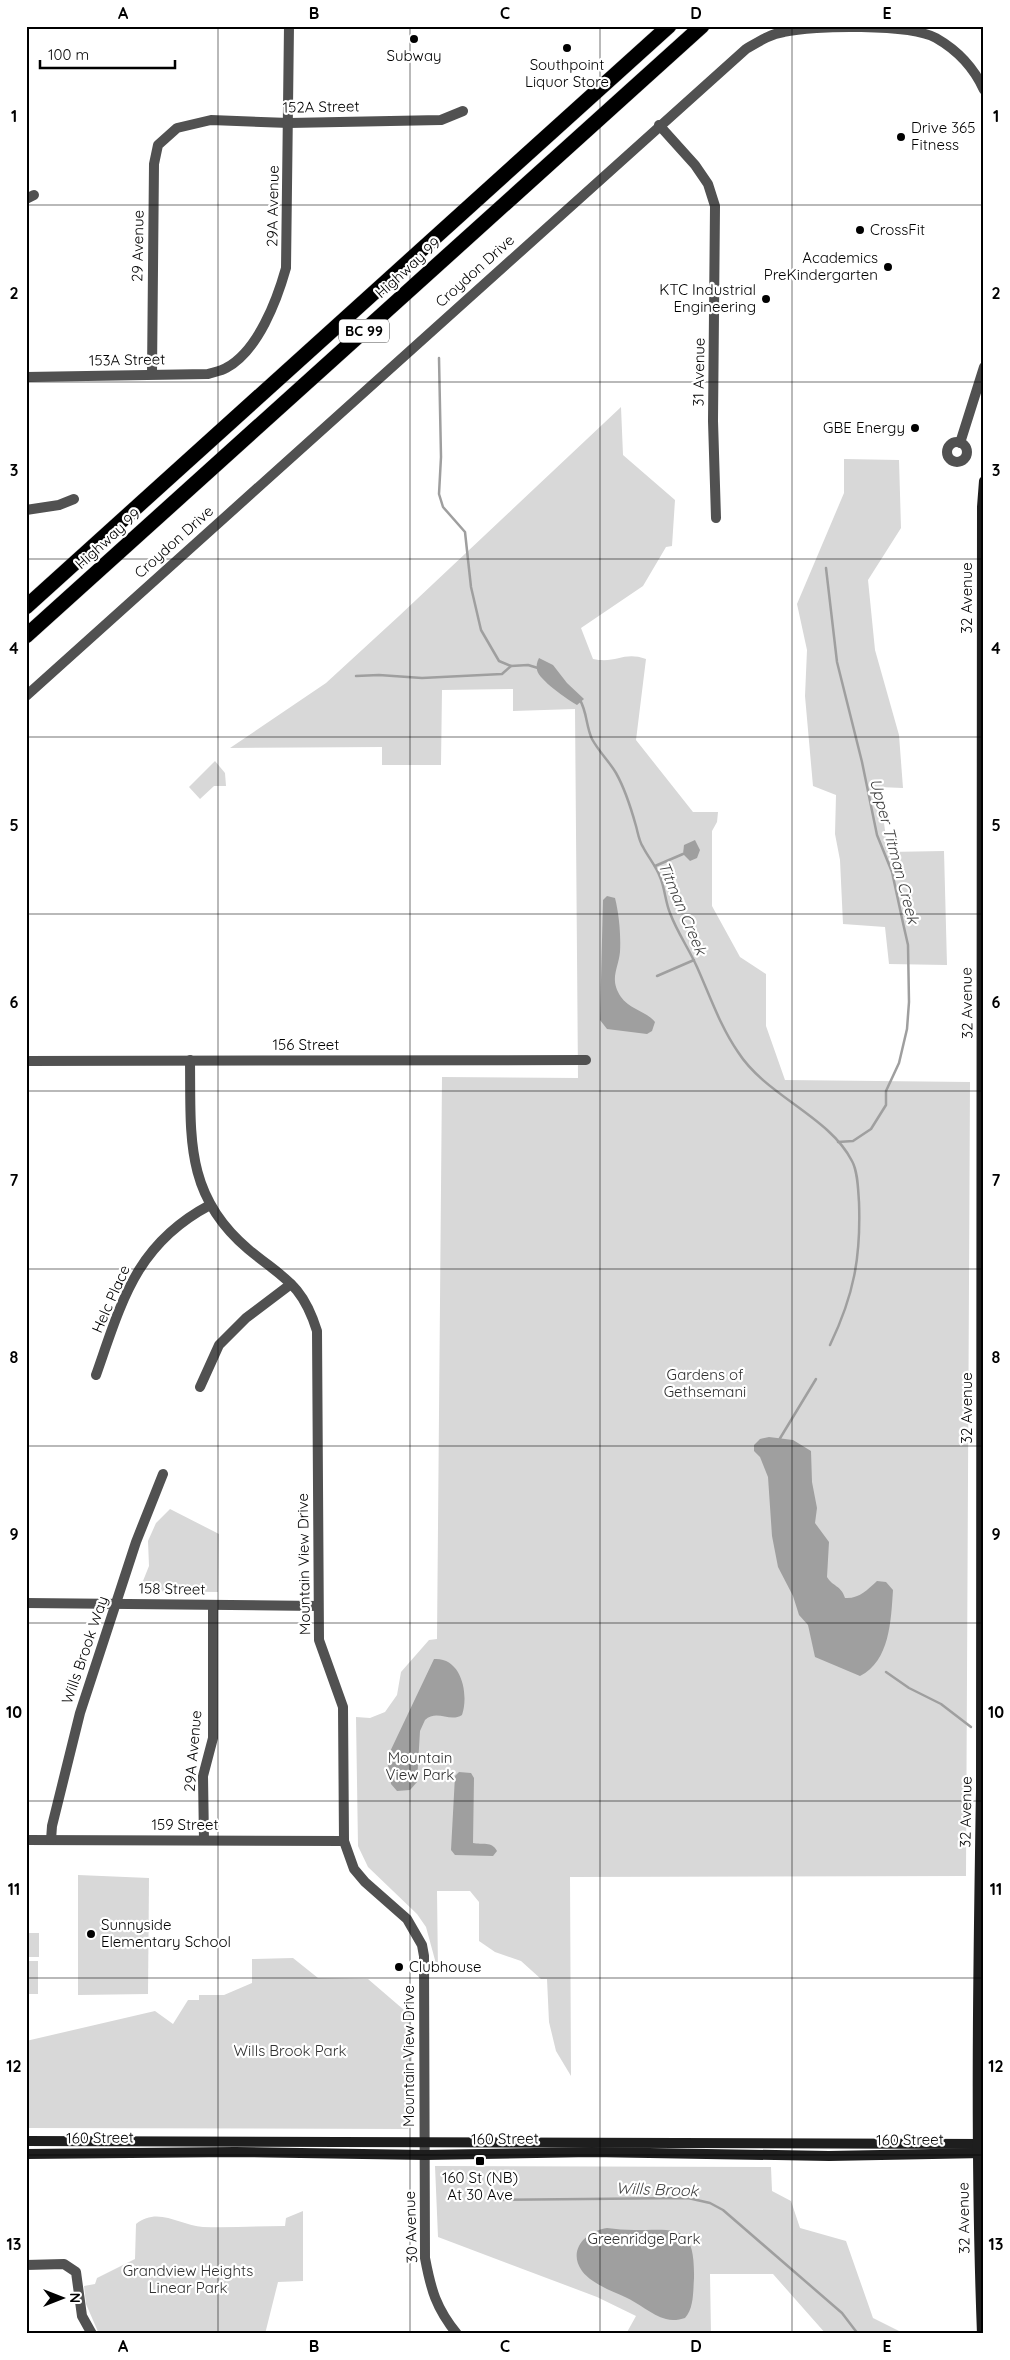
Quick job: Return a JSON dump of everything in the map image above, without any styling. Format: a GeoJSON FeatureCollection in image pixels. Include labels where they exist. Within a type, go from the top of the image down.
{"type":"FeatureCollection","features":[{"type":"Feature","properties":{"kind":"highway","name":"Highway 99"},"geometry":{"type":"LineString","coordinates":[[26,607],[669,26]]}},
{"type":"Feature","properties":{"kind":"highway","name":"Highway 99"},"geometry":{"type":"LineString","coordinates":[[26,636],[702,26]]}},
{"type":"Feature","properties":{"kind":"main road","name":"32 Avenue"},"geometry":{"type":"LineString","coordinates":[[982,2334],[982,507],[984,481]]}},
{"type":"Feature","properties":{"kind":"main road","name":"160 Street"},"geometry":{"type":"LineString","coordinates":[[26,2141],[885,2142],[981,2149]]}},
{"type":"Feature","properties":{"kind":"main road"},"geometry":{"type":"LineString","coordinates":[[717,2156],[734,2149],[767,2148],[772,2143],[780,2148],[808,2150],[825,2156],[834,2150],[868,2148],[885,2142]]}},
{"type":"Feature","properties":{"kind":"main road","name":"160 Street"},"geometry":{"type":"LineString","coordinates":[[26,2154],[235,2152],[425,2156],[592,2152],[717,2156],[825,2156],[981,2149]]}},
{"type":"Feature","properties":{"kind":"street","name":"29A Avenue"},"geometry":{"type":"LineString","coordinates":[[227,367],[248,348],[263,327],[278,299],[286,268],[289,26]]}},
{"type":"Feature","properties":{"kind":"street","name":"Croydon Drive"},"geometry":{"type":"LineString","coordinates":[[26,696],[659,125],[746,49],[771,35],[798,30],[895,28],[918,31],[934,37],[953,49],[969,65],[984,90]]}},
{"type":"Feature","properties":{"kind":"street","name":"152A Street"},"geometry":{"type":"LineString","coordinates":[[177,128],[211,120],[289,123],[441,120],[463,111]]}},
{"type":"Feature","properties":{"kind":"street","name":"31 Avenue"},"geometry":{"type":"LineString","coordinates":[[659,125],[695,165],[708,184],[715,206],[713,430],[716,518]]}},
{"type":"Feature","properties":{"kind":"street","name":"29 Avenue"},"geometry":{"type":"LineString","coordinates":[[152,374],[154,164],[158,145],[177,128]]}},
{"type":"Feature","properties":{"kind":"street","name":"153A Street"},"geometry":{"type":"LineString","coordinates":[[26,377],[152,374],[198,375],[227,367]]}},
{"type":"Feature","properties":{"kind":"street"},"geometry":{"type":"LineString","coordinates":[[960,443],[984,368]]}},
{"type":"Feature","properties":{"kind":"street"},"geometry":{"type":"LineString","coordinates":[[26,510],[59,505],[74,499]]}},
{"type":"Feature","properties":{"kind":"street","name":"156 Street"},"geometry":{"type":"LineString","coordinates":[[26,1060],[586,1060]]}},
{"type":"Feature","properties":{"kind":"street","name":"Mountain View Drive"},"geometry":{"type":"LineString","coordinates":[[190,1060],[192,1147],[195,1166],[210,1205],[220,1220],[248,1248],[291,1284],[310,1309],[317,1332],[319,1640],[343,1707],[344,1841],[354,1869],[365,1882],[407,1919],[422,1946],[424,1956],[425,2141]]}},
{"type":"Feature","properties":{"kind":"street","name":"Helc Place"},"geometry":{"type":"LineString","coordinates":[[96,1375],[122,1304],[140,1268],[154,1247],[188,1216],[210,1205]]}},
{"type":"Feature","properties":{"kind":"street"},"geometry":{"type":"LineString","coordinates":[[200,1387],[220,1345],[246,1318],[291,1284]]}},
{"type":"Feature","properties":{"kind":"street","name":"Wills Brook Way"},"geometry":{"type":"LineString","coordinates":[[52,1840],[52,1826],[80,1713],[136,1542],[163,1474]]}},
{"type":"Feature","properties":{"kind":"street","name":"158 Street"},"geometry":{"type":"LineString","coordinates":[[26,1603],[318,1606]]}},
{"type":"Feature","properties":{"kind":"street","name":"29A Avenue"},"geometry":{"type":"LineString","coordinates":[[204,1840],[203,1776],[213,1738],[212,1605]]}},
{"type":"Feature","properties":{"kind":"street","name":"159 Street"},"geometry":{"type":"LineString","coordinates":[[26,1840],[344,1841]]}},
{"type":"Feature","properties":{"kind":"street","name":"30 Avenue"},"geometry":{"type":"LineString","coordinates":[[425,2141],[425,2258],[432,2292],[446,2321],[457,2334]]}},
{"type":"Feature","properties":{"kind":"street"},"geometry":{"type":"LineString","coordinates":[[26,2264],[64,2264],[76,2272],[82,2316],[92,2334]]}},
{"type":"Feature","properties":{"kind":"green space","name":"Gardens of Gethsemani"},"geometry":{"type":"Polygon","coordinates":[[[621,407],[623,455],[675,500],[672,546],[666,547],[643,586],[581,628],[593,659],[608,660],[631,656],[646,659],[636,740],[693,812],[718,812],[717,822],[712,831],[712,906],[740,957],[766,974],[766,1026],[785,1080],[970,1082],[966,1876],[570,1877],[571,2076],[556,2051],[549,2022],[547,1979],[541,1979],[521,1961],[495,1952],[479,1941],[479,1902],[470,1891],[437,1891],[438,1971],[426,1927],[417,1914],[368,1867],[358,1846],[356,1717],[370,1718],[385,1712],[397,1695],[401,1672],[429,1640],[437,1639],[442,1077],[578,1078],[575,709],[513,711],[513,689],[442,690],[441,765],[382,765],[382,747],[230,748],[326,683],[621,407]]]}},
{"type":"Feature","properties":{"kind":"green space"},"geometry":{"type":"Polygon","coordinates":[[[844,459],[899,460],[901,528],[868,580],[875,650],[899,735],[903,788],[879,787],[888,852],[944,851],[947,965],[889,964],[885,927],[843,924],[840,860],[835,834],[836,795],[813,786],[805,696],[807,650],[797,604],[844,493],[844,459]]]}},
{"type":"Feature","properties":{"kind":"green space"},"geometry":{"type":"Polygon","coordinates":[[[215,761],[225,773],[226,786],[214,786],[200,799],[189,787],[215,761]]]}},
{"type":"Feature","properties":{"kind":"green space"},"geometry":{"type":"Polygon","coordinates":[[[170,1509],[219,1534],[218,1592],[139,1591],[149,1566],[148,1541],[156,1523],[170,1509]]]}},
{"type":"Feature","properties":{"kind":"green space"},"geometry":{"type":"Polygon","coordinates":[[[78,1875],[149,1878],[148,1994],[78,1995],[78,1875]]]}},
{"type":"Feature","properties":{"kind":"green space"},"geometry":{"type":"Polygon","coordinates":[[[26,1933],[39,1933],[39,1957],[26,1957],[26,1933]]]}},
{"type":"Feature","properties":{"kind":"green space","name":"Wills Brook Park"},"geometry":{"type":"Polygon","coordinates":[[[293,1958],[318,1978],[368,1979],[411,2016],[413,2123],[408,2129],[26,2128],[26,2041],[155,2011],[173,2024],[188,2000],[199,2000],[199,1995],[224,1995],[252,1983],[252,1959],[293,1958]]]}},
{"type":"Feature","properties":{"kind":"green space"},"geometry":{"type":"Polygon","coordinates":[[[26,1961],[38,1961],[38,1994],[26,1994],[26,1961]]]}},
{"type":"Feature","properties":{"kind":"green space","name":"Greenridge Park"},"geometry":{"type":"Polygon","coordinates":[[[435,2166],[771,2167],[772,2191],[791,2201],[800,2228],[846,2241],[873,2318],[905,2334],[826,2334],[773,2274],[710,2274],[711,2334],[626,2334],[636,2316],[597,2297],[438,2237],[435,2166]]]}},
{"type":"Feature","properties":{"kind":"green space","name":"Grandview Heights Linear Park"},"geometry":{"type":"Polygon","coordinates":[[[303,2211],[303,2281],[278,2282],[265,2334],[99,2334],[86,2304],[84,2286],[95,2284],[97,2278],[135,2259],[136,2224],[144,2219],[153,2217],[170,2218],[203,2227],[285,2226],[286,2218],[303,2211]]]}},
{"type":"Feature","properties":{"kind":"shaded area"},"geometry":{"type":"Polygon","coordinates":[[[539,658],[553,665],[567,683],[584,699],[577,705],[548,684],[537,670],[539,658]]]}},
{"type":"Feature","properties":{"kind":"shaded area"},"geometry":{"type":"Polygon","coordinates":[[[695,840],[700,850],[697,858],[690,861],[683,854],[684,845],[695,840]]]}},
{"type":"Feature","properties":{"kind":"shaded area"},"geometry":{"type":"Polygon","coordinates":[[[607,896],[615,898],[618,911],[620,952],[615,975],[617,991],[624,1001],[655,1022],[652,1031],[647,1034],[607,1029],[600,1020],[603,900],[607,896]]]}},
{"type":"Feature","properties":{"kind":"shaded area"},"geometry":{"type":"Polygon","coordinates":[[[769,1437],[793,1440],[811,1451],[812,1482],[817,1508],[815,1523],[829,1542],[827,1577],[829,1580],[841,1591],[845,1598],[859,1595],[877,1581],[886,1582],[893,1590],[890,1626],[883,1650],[878,1660],[860,1676],[815,1657],[808,1625],[799,1615],[793,1596],[778,1567],[772,1536],[768,1477],[760,1457],[754,1451],[754,1445],[760,1439],[769,1437]]]}},
{"type":"Feature","properties":{"kind":"shaded area"},"geometry":{"type":"Polygon","coordinates":[[[434,1659],[444,1660],[451,1664],[461,1679],[465,1698],[462,1715],[453,1718],[434,1716],[425,1720],[420,1731],[417,1782],[410,1790],[397,1791],[391,1784],[387,1758],[434,1659]]]}},
{"type":"Feature","properties":{"kind":"shaded area"},"geometry":{"type":"Polygon","coordinates":[[[459,1772],[471,1773],[474,1778],[473,1843],[492,1846],[497,1851],[493,1856],[455,1855],[451,1850],[455,1776],[459,1772]]]}},
{"type":"Feature","properties":{"kind":"shaded area"},"geometry":{"type":"Polygon","coordinates":[[[607,2228],[672,2231],[680,2233],[687,2239],[691,2247],[694,2278],[692,2305],[685,2318],[668,2320],[608,2290],[586,2276],[578,2263],[578,2249],[586,2237],[607,2228]]]}},
{"type":"Feature","properties":{"kind":"waterway"},"geometry":{"type":"LineString","coordinates":[[439,358],[441,457],[439,494],[443,507],[465,532],[471,587],[481,630],[499,661],[511,666]]}},
{"type":"Feature","properties":{"kind":"waterway","name":"Upper Titman Creek"},"geometry":{"type":"LineString","coordinates":[[826,568],[837,662],[862,762],[877,835],[892,872],[908,945],[909,1002],[907,1029],[899,1063],[886,1091],[886,1105],[871,1129],[853,1141],[838,1142]]}},
{"type":"Feature","properties":{"kind":"waterway","name":"Titman Creek"},"geometry":{"type":"LineString","coordinates":[[356,676],[379,675],[422,678],[502,674],[511,666],[528,665],[538,668]]}},
{"type":"Feature","properties":{"kind":"waterway","name":"Titman Creek"},"geometry":{"type":"LineString","coordinates":[[580,700],[592,739],[616,773],[630,806],[640,842],[662,881],[668,908],[673,920],[732,1042],[750,1067],[764,1081],[813,1118],[842,1145],[854,1165],[859,1202],[857,1258],[845,1309],[830,1345]]}},
{"type":"Feature","properties":{"kind":"waterway"},"geometry":{"type":"LineString","coordinates":[[655,866],[683,854]]}},
{"type":"Feature","properties":{"kind":"waterway"},"geometry":{"type":"LineString","coordinates":[[657,976],[694,960]]}},
{"type":"Feature","properties":{"kind":"waterway"},"geometry":{"type":"LineString","coordinates":[[779,1440],[816,1379]]}},
{"type":"Feature","properties":{"kind":"waterway","name":"Titman Creek"},"geometry":{"type":"LineString","coordinates":[[886,1672],[909,1688],[941,1704],[971,1727]]}},
{"type":"Feature","properties":{"kind":"waterway","name":"Wills Brook"},"geometry":{"type":"LineString","coordinates":[[494,2200],[688,2198],[710,2203],[723,2210],[842,2313],[858,2334]]}},
{"type":"Feature","properties":{"kind":"place","name":"Subway"},"geometry":{"type":"Point","coordinates":[414,39]}},
{"type":"Feature","properties":{"kind":"place","name":"Southpoint Liquor Store"},"geometry":{"type":"Point","coordinates":[567,48]}},
{"type":"Feature","properties":{"kind":"place","name":"Drive 365 Fitness"},"geometry":{"type":"Point","coordinates":[901,137]}},
{"type":"Feature","properties":{"kind":"place","name":"CrossFit"},"geometry":{"type":"Point","coordinates":[860,230]}},
{"type":"Feature","properties":{"kind":"place","name":"Academics PreKindergarten"},"geometry":{"type":"Point","coordinates":[888,267]}},
{"type":"Feature","properties":{"kind":"place","name":"KTC Industrial Engineering"},"geometry":{"type":"Point","coordinates":[766,299]}},
{"type":"Feature","properties":{"kind":"place","name":"GBE Energy"},"geometry":{"type":"Point","coordinates":[915,428]}},
{"type":"Feature","properties":{"kind":"place","name":"Sunnyside Elementary School"},"geometry":{"type":"Point","coordinates":[91,1934]}},
{"type":"Feature","properties":{"kind":"place","name":"Clubhouse"},"geometry":{"type":"Point","coordinates":[399,1967]}},
{"type":"Feature","properties":{"kind":"place","name":"160 St (NB) At 30 Ave"},"geometry":{"type":"Point","coordinates":[480,2161]}},
{"type":"Feature","properties":{"kind":"park label","name":"Mountain View Park"},"geometry":{"type":"Point","coordinates":[420,1766]}}]}
